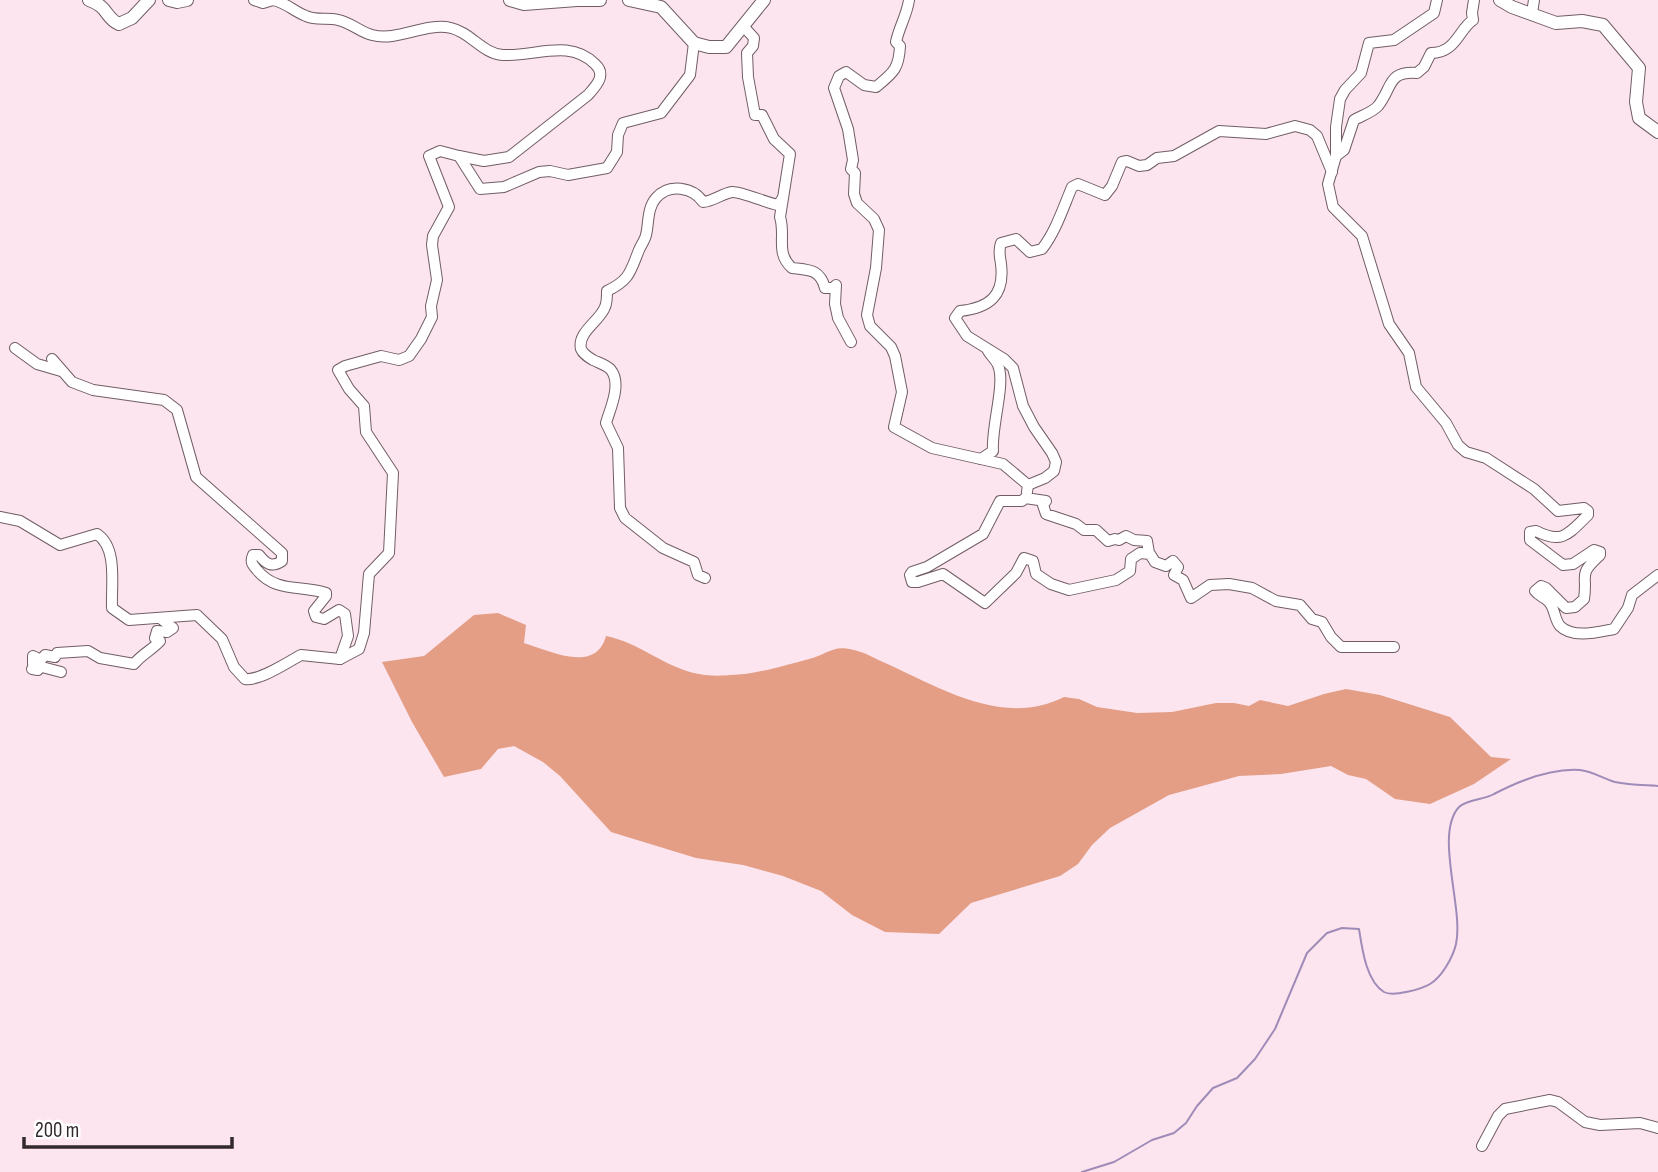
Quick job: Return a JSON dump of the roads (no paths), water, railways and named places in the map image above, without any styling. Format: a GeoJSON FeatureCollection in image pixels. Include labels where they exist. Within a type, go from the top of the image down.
{"type":"FeatureCollection","features":[{"type":"Feature","properties":{"kind":"main road"},"geometry":{"type":"LineString","coordinates":[[89,0],[104,7],[112,21],[119,24],[137,14],[149,0]]}},
{"type":"Feature","properties":{"kind":"main road"},"geometry":{"type":"LineString","coordinates":[[510,0],[524,4],[600,0]]}},
{"type":"Feature","properties":{"kind":"main road"},"geometry":{"type":"LineString","coordinates":[[629,0],[650,2],[661,7],[694,43],[709,47],[726,47],[764,0]]}},
{"type":"Feature","properties":{"kind":"main road"},"geometry":{"type":"LineString","coordinates":[[1500,0],[1512,7],[1533,7],[1556,23],[1595,22],[1608,30],[1639,68],[1636,102],[1639,118],[1658,132]]}},
{"type":"Feature","properties":{"kind":"street"},"geometry":{"type":"LineString","coordinates":[[0,517],[20,522],[60,545],[97,534],[104,539],[111,554],[112,608],[128,620],[197,615],[222,639],[234,667],[245,679],[260,677],[304,654],[340,659],[359,649],[364,633],[369,574],[389,553],[393,473],[366,432],[364,406],[349,389],[338,370],[381,356],[399,360],[409,356],[432,317],[431,306],[437,280],[433,236],[449,207],[429,156],[440,151],[484,160],[509,157],[588,95],[599,83],[601,75],[598,66],[575,51],[559,49],[503,55],[494,53],[449,27],[374,36],[338,19],[309,18],[296,12],[286,2],[254,0]]}},
{"type":"Feature","properties":{"kind":"street"},"geometry":{"type":"LineString","coordinates":[[909,0],[907,15],[896,42],[900,46],[900,59],[895,71],[876,88],[864,85],[846,72],[839,76],[834,88],[848,129],[853,160],[851,169],[855,173],[853,194],[857,203],[877,223],[879,230],[876,268],[867,315],[870,326],[891,347],[895,356],[902,392],[894,427],[932,448],[1003,464],[1028,485]]}},
{"type":"Feature","properties":{"kind":"street"},"geometry":{"type":"LineString","coordinates":[[1437,0],[1434,13],[1394,40],[1369,43],[1361,73],[1340,99],[1336,156],[1328,184],[1333,207],[1362,236],[1389,324],[1409,353],[1416,387],[1446,423],[1458,445],[1466,452],[1486,458],[1534,489],[1558,511],[1584,508],[1588,511],[1588,515],[1569,535],[1559,538],[1545,536],[1536,531],[1530,532],[1530,540],[1563,565],[1573,564],[1594,550],[1600,552],[1586,568],[1583,577],[1584,599],[1575,607],[1566,608],[1546,588],[1541,586],[1536,589],[1538,595],[1550,601],[1559,625],[1580,634],[1614,629],[1628,608],[1632,595],[1658,575]]}},
{"type":"Feature","properties":{"kind":"street"},"geometry":{"type":"LineString","coordinates":[[1336,156],[1344,150],[1354,120],[1377,108],[1394,77],[1405,72],[1417,73],[1424,67],[1431,53],[1439,53],[1460,38],[1468,23],[1474,20],[1474,0]]}},
{"type":"Feature","properties":{"kind":"street"},"geometry":{"type":"LineString","coordinates":[[744,27],[754,38],[753,46],[747,53],[748,77],[755,114],[762,115],[774,139],[790,154],[782,199],[780,251],[792,268],[813,270],[821,276],[825,288],[833,289],[836,285],[835,304],[838,318],[851,342]]}},
{"type":"Feature","properties":{"kind":"street"},"geometry":{"type":"LineString","coordinates":[[459,156],[480,189],[504,187],[539,172],[550,171],[568,175],[607,168],[617,152],[618,135],[623,123],[661,113],[690,75],[694,43]]}},
{"type":"Feature","properties":{"kind":"street"},"geometry":{"type":"LineString","coordinates":[[1028,485],[1054,471],[1056,462],[1023,406],[1013,368],[1004,359],[967,336],[955,318],[960,311],[979,309],[994,298],[1001,275],[1001,243],[1016,239],[1030,252],[1042,249],[1055,229],[1072,187],[1079,184],[1105,195],[1112,186],[1122,162],[1147,166],[1157,158],[1174,156],[1219,131],[1266,134],[1289,125],[1303,126],[1317,136],[1332,172]]}},
{"type":"Feature","properties":{"kind":"street"},"geometry":{"type":"LineString","coordinates":[[705,578],[698,575],[694,562],[663,548],[625,518],[620,508],[618,448],[606,423],[614,395],[614,375],[610,368],[586,356],[582,350],[582,342],[588,328],[601,316],[606,306],[607,291],[619,285],[635,266],[646,237],[650,207],[662,193],[681,188],[699,195],[703,202],[714,201],[732,192],[778,205],[782,199]]}},
{"type":"Feature","properties":{"kind":"street"},"geometry":{"type":"LineString","coordinates":[[981,459],[993,451],[992,430],[1000,387],[998,365],[984,347]]}},
{"type":"Feature","properties":{"kind":"street"},"geometry":{"type":"LineString","coordinates":[[15,348],[37,364],[61,371]]}},
{"type":"Feature","properties":{"kind":"street"},"geometry":{"type":"LineString","coordinates":[[52,359],[72,382],[93,390],[164,400],[177,410],[196,477],[282,553],[282,561],[271,565],[259,555],[253,555],[253,566],[262,577],[290,589],[326,593],[314,611],[316,617],[324,619],[339,610],[345,614],[348,636],[340,659]]}},
{"type":"Feature","properties":{"kind":"street"},"geometry":{"type":"LineString","coordinates":[[1025,498],[1028,485]]}},
{"type":"Feature","properties":{"kind":"street"},"geometry":{"type":"LineString","coordinates":[[1150,554],[1140,553],[1131,559],[1130,571],[1116,580],[1069,590],[1036,574],[1033,561],[1024,558],[1016,573],[985,603],[943,574],[918,582],[912,582],[910,575],[927,568],[983,534],[1000,501],[1025,498],[1045,501],[1043,505],[1046,514],[1076,524],[1084,530],[1096,530],[1108,541],[1126,536],[1133,540],[1147,541],[1155,562],[1167,566],[1173,561],[1176,563],[1178,567],[1174,575],[1183,580],[1191,598],[1210,585],[1239,585],[1276,601],[1300,605],[1312,619],[1322,622],[1341,647],[1394,647]]}},
{"type":"Feature","properties":{"kind":"street"},"geometry":{"type":"LineString","coordinates":[[61,672],[33,665],[33,656],[41,660],[44,655],[55,657],[57,653],[79,651],[134,664],[142,654],[154,648],[160,641],[155,638],[157,631],[167,632],[173,628],[160,618]]}},
{"type":"Feature","properties":{"kind":"street"},"geometry":{"type":"LineString","coordinates":[[1482,1146],[1498,1116],[1506,1110],[1550,1100],[1558,1101],[1585,1122],[1600,1125],[1640,1123],[1658,1128]]}},
{"type":"Feature","properties":{"kind":"waterway"},"geometry":{"type":"LineString","coordinates":[[1082,1172],[1114,1162],[1152,1140],[1174,1133],[1186,1123],[1213,1088],[1237,1078],[1255,1059],[1275,1029],[1307,953],[1327,933],[1342,928],[1359,929],[1369,972],[1384,992],[1407,992],[1426,986],[1439,977],[1456,944],[1456,911],[1449,835],[1452,819],[1462,804],[1490,796],[1536,776],[1558,771],[1584,771],[1620,783],[1658,786]]}}]}
